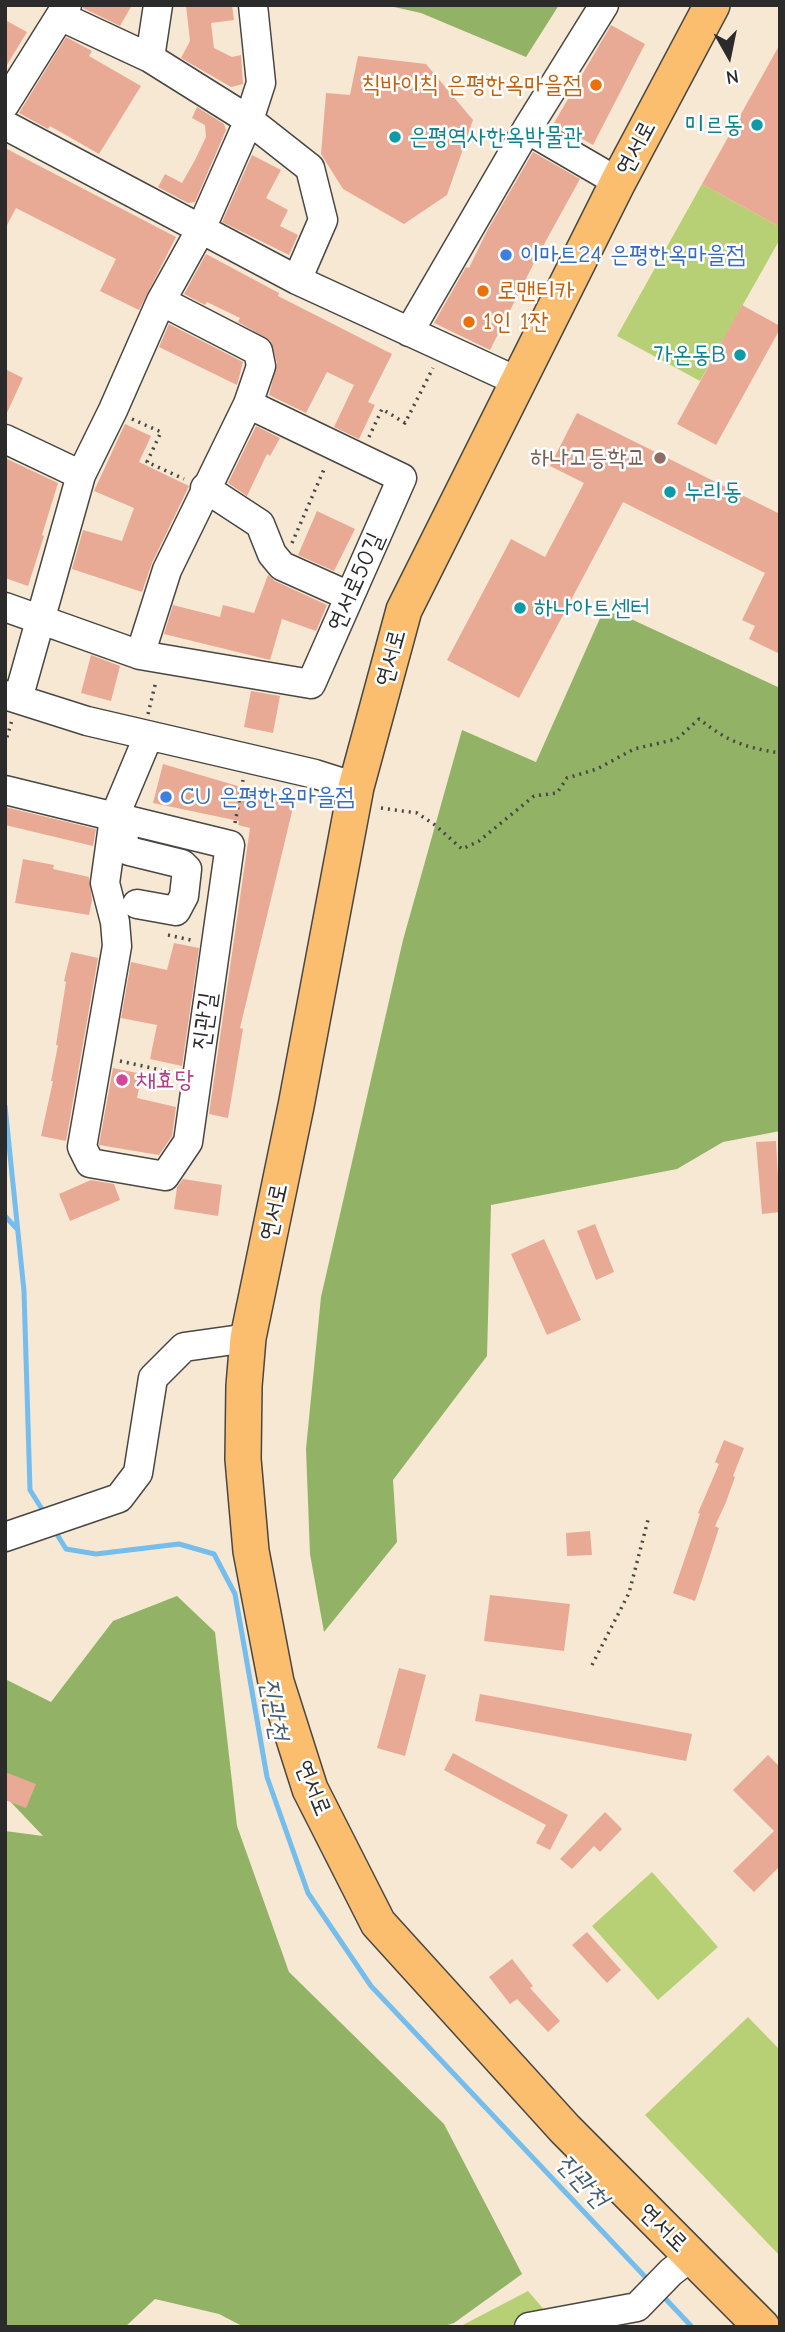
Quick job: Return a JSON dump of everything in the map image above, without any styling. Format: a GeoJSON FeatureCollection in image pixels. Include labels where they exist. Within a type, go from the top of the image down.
{"type":"FeatureCollection","features":[{"type":"Feature","properties":{"kind":"main road","name":"연서로"},"geometry":{"type":"LineString","coordinates":[[712,5],[618,182],[404,610],[368,797],[296,1106],[248,1338],[243,1459],[251,1551],[276,1682],[310,1789],[378,1923],[565,2129],[681,2264],[762,2327]]}},
{"type":"Feature","properties":{"kind":"street"},"geometry":{"type":"LineString","coordinates":[[150,58],[158,5]]}},
{"type":"Feature","properties":{"kind":"street"},"geometry":{"type":"LineString","coordinates":[[253,5],[261,83],[249,120],[201,229],[161,300],[113,410],[81,474],[42,621],[12,703],[74,718],[147,728],[315,774],[368,797]]}},
{"type":"Feature","properties":{"kind":"street"},"geometry":{"type":"LineString","coordinates":[[409,332],[527,129],[604,5]]}},
{"type":"Feature","properties":{"kind":"street"},"geometry":{"type":"LineString","coordinates":[[5,104],[65,11],[150,58],[249,120],[310,168],[323,220],[296,280]]}},
{"type":"Feature","properties":{"kind":"street"},"geometry":{"type":"LineString","coordinates":[[5,125],[296,280],[519,382]]}},
{"type":"Feature","properties":{"kind":"street"},"geometry":{"type":"LineString","coordinates":[[527,129],[618,182]]}},
{"type":"Feature","properties":{"kind":"street"},"geometry":{"type":"LineString","coordinates":[[151,657],[167,570],[248,404],[261,366],[258,351],[161,300]]}},
{"type":"Feature","properties":{"kind":"street","name":"연서로50길"},"geometry":{"type":"LineString","coordinates":[[5,607],[151,657],[311,684],[402,478],[248,404]]}},
{"type":"Feature","properties":{"kind":"street"},"geometry":{"type":"LineString","coordinates":[[5,439],[81,474]]}},
{"type":"Feature","properties":{"kind":"street"},"geometry":{"type":"LineString","coordinates":[[205,488],[260,524],[272,554],[282,566],[349,596]]}},
{"type":"Feature","properties":{"kind":"street","name":"진관길"},"geometry":{"type":"LineString","coordinates":[[147,728],[120,819],[105,883],[115,922],[117,946],[82,1147],[90,1163],[164,1176],[188,1142],[230,845]]}},
{"type":"Feature","properties":{"kind":"street"},"geometry":{"type":"LineString","coordinates":[[5,790],[230,845]]}},
{"type":"Feature","properties":{"kind":"street"},"geometry":{"type":"LineString","coordinates":[[120,819],[124,845],[129,851],[182,864],[187,869],[184,895],[176,911],[136,904]]}},
{"type":"Feature","properties":{"kind":"street"},"geometry":{"type":"LineString","coordinates":[[5,1537],[119,1497],[138,1473],[153,1378],[184,1347],[248,1338]]}},
{"type":"Feature","properties":{"kind":"street"},"geometry":{"type":"LineString","coordinates":[[529,2327],[637,2306],[681,2264]]}},
{"type":"Feature","properties":{"kind":"path"},"geometry":{"type":"LineString","coordinates":[[360,457],[382,410],[405,423],[444,348]]}},
{"type":"Feature","properties":{"kind":"path"},"geometry":{"type":"LineString","coordinates":[[113,410],[161,432],[147,462],[205,488]]}},
{"type":"Feature","properties":{"kind":"path"},"geometry":{"type":"LineString","coordinates":[[282,566],[335,445]]}},
{"type":"Feature","properties":{"kind":"path"},"geometry":{"type":"LineString","coordinates":[[147,728],[151,657]]}},
{"type":"Feature","properties":{"kind":"path"},"geometry":{"type":"LineString","coordinates":[[5,744],[12,703]]}},
{"type":"Feature","properties":{"kind":"path"},"geometry":{"type":"LineString","coordinates":[[368,797],[416,813],[435,825],[462,849],[479,841],[534,796],[557,793],[567,778],[597,769],[634,749],[677,738],[699,719],[719,734],[744,747],[780,753]]}},
{"type":"Feature","properties":{"kind":"path"},"geometry":{"type":"LineString","coordinates":[[230,845],[243,780]]}},
{"type":"Feature","properties":{"kind":"path"},"geometry":{"type":"LineString","coordinates":[[99,1056],[197,1078]]}},
{"type":"Feature","properties":{"kind":"path"},"geometry":{"type":"LineString","coordinates":[[592,1665],[629,1592],[648,1520]]}},
{"type":"Feature","properties":{"kind":"green space"},"geometry":{"type":"Polygon","coordinates":[[[385,5],[559,5],[526,57],[421,13],[385,5]]]}},
{"type":"Feature","properties":{"kind":"green space"},"geometry":{"type":"Polygon","coordinates":[[[702,184],[780,227],[780,239],[700,381],[617,336],[702,184]]]}},
{"type":"Feature","properties":{"kind":"green space"},"geometry":{"type":"Polygon","coordinates":[[[605,607],[780,688],[780,1131],[723,1142],[677,1169],[491,1205],[487,1356],[393,1480],[397,1542],[324,1632],[310,1554],[306,1449],[321,1297],[403,940],[462,730],[536,762],[605,607]]]}},
{"type":"Feature","properties":{"kind":"green space"},"geometry":{"type":"Polygon","coordinates":[[[177,1596],[215,1632],[237,1826],[289,1972],[444,2124],[522,2274],[454,2323],[441,2327],[244,2327],[219,2314],[155,2299],[125,2327],[5,2327],[5,1831],[43,1836],[5,1796],[5,1679],[51,1702],[113,1621],[177,1596]]]}},
{"type":"Feature","properties":{"kind":"green space"},"geometry":{"type":"Polygon","coordinates":[[[652,1872],[718,1947],[658,2000],[592,1926],[652,1872]]]}},
{"type":"Feature","properties":{"kind":"green space"},"geometry":{"type":"Polygon","coordinates":[[[748,2017],[780,2050],[780,2256],[645,2115],[748,2017]]]}},
{"type":"Feature","properties":{"kind":"green space"},"geometry":{"type":"Polygon","coordinates":[[[528,2291],[559,2327],[459,2327],[528,2291]]]}},
{"type":"Feature","properties":{"kind":"building"},"geometry":{"type":"Polygon","coordinates":[[[84,5],[132,5],[120,26],[83,8],[84,5]]]}},
{"type":"Feature","properties":{"kind":"building"},"geometry":{"type":"Polygon","coordinates":[[[186,5],[232,5],[234,20],[211,23],[214,48],[232,57],[241,55],[243,84],[231,87],[181,58],[190,41],[186,5]]]}},
{"type":"Feature","properties":{"kind":"building"},"geometry":{"type":"Polygon","coordinates":[[[5,20],[27,32],[5,68],[5,20]]]}},
{"type":"Feature","properties":{"kind":"building"},"geometry":{"type":"Polygon","coordinates":[[[611,25],[645,44],[593,145],[554,123],[611,25]]]}},
{"type":"Feature","properties":{"kind":"building"},"geometry":{"type":"Polygon","coordinates":[[[66,37],[92,51],[89,56],[141,86],[99,154],[50,126],[48,129],[19,113],[66,37]]]}},
{"type":"Feature","properties":{"kind":"building","name":"미르동"},"geometry":{"type":"Polygon","coordinates":[[[780,44],[780,227],[702,184],[780,44]]]}},
{"type":"Feature","properties":{"kind":"building","name":"은평역사한옥박물관"},"geometry":{"type":"Polygon","coordinates":[[[358,56],[426,64],[473,120],[447,195],[404,224],[343,189],[321,154],[326,93],[350,95],[358,56]]]}},
{"type":"Feature","properties":{"kind":"building"},"geometry":{"type":"Polygon","coordinates":[[[197,107],[224,124],[226,130],[195,202],[188,203],[158,187],[165,174],[182,183],[195,160],[206,137],[205,125],[192,118],[197,107]]]}},
{"type":"Feature","properties":{"kind":"building"},"geometry":{"type":"Polygon","coordinates":[[[5,148],[176,237],[139,310],[100,291],[116,259],[16,208],[5,229],[5,148]]]}},
{"type":"Feature","properties":{"kind":"building"},"geometry":{"type":"Polygon","coordinates":[[[533,152],[580,179],[490,350],[434,323],[466,267],[469,268],[487,231],[533,152]]]}},
{"type":"Feature","properties":{"kind":"building"},"geometry":{"type":"Polygon","coordinates":[[[252,155],[281,170],[266,198],[288,210],[280,226],[298,235],[289,255],[222,222],[252,155]]]}},
{"type":"Feature","properties":{"kind":"building"},"geometry":{"type":"Polygon","coordinates":[[[206,254],[279,293],[278,296],[392,354],[368,402],[375,405],[359,439],[334,427],[354,385],[327,372],[306,413],[269,395],[277,363],[271,341],[238,322],[240,318],[184,294],[206,254]]]}},
{"type":"Feature","properties":{"kind":"building","name":"가온동B"},"geometry":{"type":"Polygon","coordinates":[[[742,305],[780,326],[780,329],[716,445],[677,424],[742,305]]]}},
{"type":"Feature","properties":{"kind":"building"},"geometry":{"type":"Polygon","coordinates":[[[169,324],[243,362],[237,385],[159,347],[169,324]]]}},
{"type":"Feature","properties":{"kind":"building"},"geometry":{"type":"Polygon","coordinates":[[[5,369],[23,378],[5,417],[5,369]]]}},
{"type":"Feature","properties":{"kind":"building"},"geometry":{"type":"Polygon","coordinates":[[[577,413],[780,514],[780,654],[749,639],[755,626],[742,620],[765,573],[623,502],[519,698],[447,660],[511,539],[545,557],[584,483],[550,466],[577,413]]]}},
{"type":"Feature","properties":{"kind":"building"},"geometry":{"type":"Polygon","coordinates":[[[125,424],[151,436],[139,462],[189,486],[152,563],[142,592],[72,569],[83,530],[122,541],[134,508],[94,491],[125,424]]]}},
{"type":"Feature","properties":{"kind":"building"},"geometry":{"type":"Polygon","coordinates":[[[256,426],[280,438],[270,456],[267,454],[247,496],[228,483],[256,426]]]}},
{"type":"Feature","properties":{"kind":"building"},"geometry":{"type":"Polygon","coordinates":[[[5,458],[58,483],[28,586],[5,578],[5,458]]]}},
{"type":"Feature","properties":{"kind":"building"},"geometry":{"type":"Polygon","coordinates":[[[317,511],[355,529],[334,571],[298,555],[317,511]]]}},
{"type":"Feature","properties":{"kind":"building"},"geometry":{"type":"Polygon","coordinates":[[[268,575],[275,581],[327,605],[316,631],[282,619],[270,660],[164,634],[173,605],[220,617],[223,605],[254,613],[268,575]]]}},
{"type":"Feature","properties":{"kind":"building"},"geometry":{"type":"Polygon","coordinates":[[[91,655],[120,666],[111,701],[81,693],[91,655]]]}},
{"type":"Feature","properties":{"kind":"building"},"geometry":{"type":"Polygon","coordinates":[[[251,691],[280,696],[273,733],[244,727],[251,691]]]}},
{"type":"Feature","properties":{"kind":"building"},"geometry":{"type":"Polygon","coordinates":[[[163,764],[265,794],[295,799],[240,1028],[243,1029],[228,1118],[209,1114],[250,828],[238,825],[239,821],[153,803],[163,764]]]}},
{"type":"Feature","properties":{"kind":"building"},"geometry":{"type":"Polygon","coordinates":[[[5,807],[96,829],[93,846],[5,825],[5,807]]]}},
{"type":"Feature","properties":{"kind":"building"},"geometry":{"type":"Polygon","coordinates":[[[23,859],[54,865],[53,869],[89,877],[92,900],[89,915],[15,903],[23,859]]]}},
{"type":"Feature","properties":{"kind":"building"},"geometry":{"type":"Polygon","coordinates":[[[174,943],[199,948],[182,1066],[150,1059],[157,1025],[121,1018],[131,962],[167,970],[174,943]]]}},
{"type":"Feature","properties":{"kind":"building"},"geometry":{"type":"Polygon","coordinates":[[[71,952],[98,958],[66,1141],[41,1136],[53,1081],[64,981],[71,952]]]}},
{"type":"Feature","properties":{"kind":"building"},"geometry":{"type":"Polygon","coordinates":[[[113,1068],[142,1074],[137,1098],[176,1107],[172,1136],[159,1155],[99,1145],[113,1068]]]}},
{"type":"Feature","properties":{"kind":"building"},"geometry":{"type":"Polygon","coordinates":[[[776,1141],[780,1212],[762,1214],[756,1142],[776,1141]]]}},
{"type":"Feature","properties":{"kind":"building"},"geometry":{"type":"Polygon","coordinates":[[[183,1179],[222,1185],[218,1216],[174,1209],[177,1187],[183,1179]]]}},
{"type":"Feature","properties":{"kind":"building"},"geometry":{"type":"Polygon","coordinates":[[[91,1180],[114,1184],[120,1200],[70,1221],[59,1194],[91,1180]]]}},
{"type":"Feature","properties":{"kind":"building"},"geometry":{"type":"Polygon","coordinates":[[[595,1224],[614,1272],[596,1280],[577,1231],[595,1224]]]}},
{"type":"Feature","properties":{"kind":"building"},"geometry":{"type":"Polygon","coordinates":[[[544,1239],[581,1320],[547,1335],[511,1254],[544,1239]]]}},
{"type":"Feature","properties":{"kind":"building"},"geometry":{"type":"Polygon","coordinates":[[[724,1440],[744,1448],[715,1526],[719,1528],[695,1601],[673,1593],[700,1514],[698,1513],[719,1464],[715,1462],[724,1440]]]}},
{"type":"Feature","properties":{"kind":"building"},"geometry":{"type":"Polygon","coordinates":[[[590,1531],[592,1555],[567,1556],[566,1533],[590,1531]]]}},
{"type":"Feature","properties":{"kind":"building"},"geometry":{"type":"Polygon","coordinates":[[[490,1595],[570,1604],[564,1651],[484,1641],[490,1595]]]}},
{"type":"Feature","properties":{"kind":"building"},"geometry":{"type":"Polygon","coordinates":[[[399,1668],[426,1675],[405,1756],[377,1748],[399,1668]]]}},
{"type":"Feature","properties":{"kind":"building"},"geometry":{"type":"Polygon","coordinates":[[[480,1694],[692,1734],[686,1761],[475,1721],[480,1694]]]}},
{"type":"Feature","properties":{"kind":"building"},"geometry":{"type":"Polygon","coordinates":[[[453,1753],[568,1815],[550,1850],[536,1843],[546,1825],[444,1770],[453,1753]]]}},
{"type":"Feature","properties":{"kind":"building"},"geometry":{"type":"Polygon","coordinates":[[[768,1755],[780,1767],[780,1866],[754,1892],[733,1871],[774,1831],[733,1790],[768,1755]]]}},
{"type":"Feature","properties":{"kind":"building"},"geometry":{"type":"Polygon","coordinates":[[[5,1772],[36,1784],[26,1808],[5,1800],[5,1772]]]}},
{"type":"Feature","properties":{"kind":"building"},"geometry":{"type":"Polygon","coordinates":[[[605,1812],[622,1829],[600,1852],[594,1846],[572,1869],[560,1859],[605,1812]]]}},
{"type":"Feature","properties":{"kind":"building"},"geometry":{"type":"Polygon","coordinates":[[[587,1932],[621,1970],[607,1983],[572,1945],[587,1932]]]}},
{"type":"Feature","properties":{"kind":"building"},"geometry":{"type":"Polygon","coordinates":[[[512,1959],[533,1986],[530,1988],[560,2021],[548,2032],[517,1999],[510,2004],[489,1977],[512,1959]]]}},
{"type":"Feature","properties":{"kind":"waterway","name":"진관천"},"geometry":{"type":"LineString","coordinates":[[5,1106],[24,1291],[30,1490],[45,1514]]}},
{"type":"Feature","properties":{"kind":"waterway"},"geometry":{"type":"LineString","coordinates":[[5,1216],[17,1229]]}},
{"type":"Feature","properties":{"kind":"waterway","name":"진관천"},"geometry":{"type":"LineString","coordinates":[[53,1528],[66,1549],[96,1554],[179,1544],[214,1554],[235,1594],[267,1777],[308,1893],[371,1986],[650,2282]]}},
{"type":"Feature","properties":{"kind":"waterway","name":"진관천"},"geometry":{"type":"LineString","coordinates":[[661,2294],[692,2327]]}},
{"type":"Feature","properties":{"kind":"place","name":"칙바이칙 은평한옥마을점"},"geometry":{"type":"Point","coordinates":[596,85]}},
{"type":"Feature","properties":{"kind":"place","name":"미르동"},"geometry":{"type":"Point","coordinates":[757,125]}},
{"type":"Feature","properties":{"kind":"place","name":"은평역사한옥박물관"},"geometry":{"type":"Point","coordinates":[395,137]}},
{"type":"Feature","properties":{"kind":"place","name":"이마트24 은평한옥마을점"},"geometry":{"type":"Point","coordinates":[506,255]}},
{"type":"Feature","properties":{"kind":"place","name":"로맨티카"},"geometry":{"type":"Point","coordinates":[483,291]}},
{"type":"Feature","properties":{"kind":"place","name":"1인 1잔"},"geometry":{"type":"Point","coordinates":[469,322]}},
{"type":"Feature","properties":{"kind":"place","name":"가온동B"},"geometry":{"type":"Point","coordinates":[740,355]}},
{"type":"Feature","properties":{"kind":"place","name":"하나고등학교"},"geometry":{"type":"Point","coordinates":[660,458]}},
{"type":"Feature","properties":{"kind":"place","name":"누리동"},"geometry":{"type":"Point","coordinates":[670,492]}},
{"type":"Feature","properties":{"kind":"place","name":"하나아트센터"},"geometry":{"type":"Point","coordinates":[520,608]}},
{"type":"Feature","properties":{"kind":"place","name":"CU 은평한옥마을점"},"geometry":{"type":"Point","coordinates":[166,797]}},
{"type":"Feature","properties":{"kind":"place","name":"채효당"},"geometry":{"type":"Point","coordinates":[122,1080]}}]}
